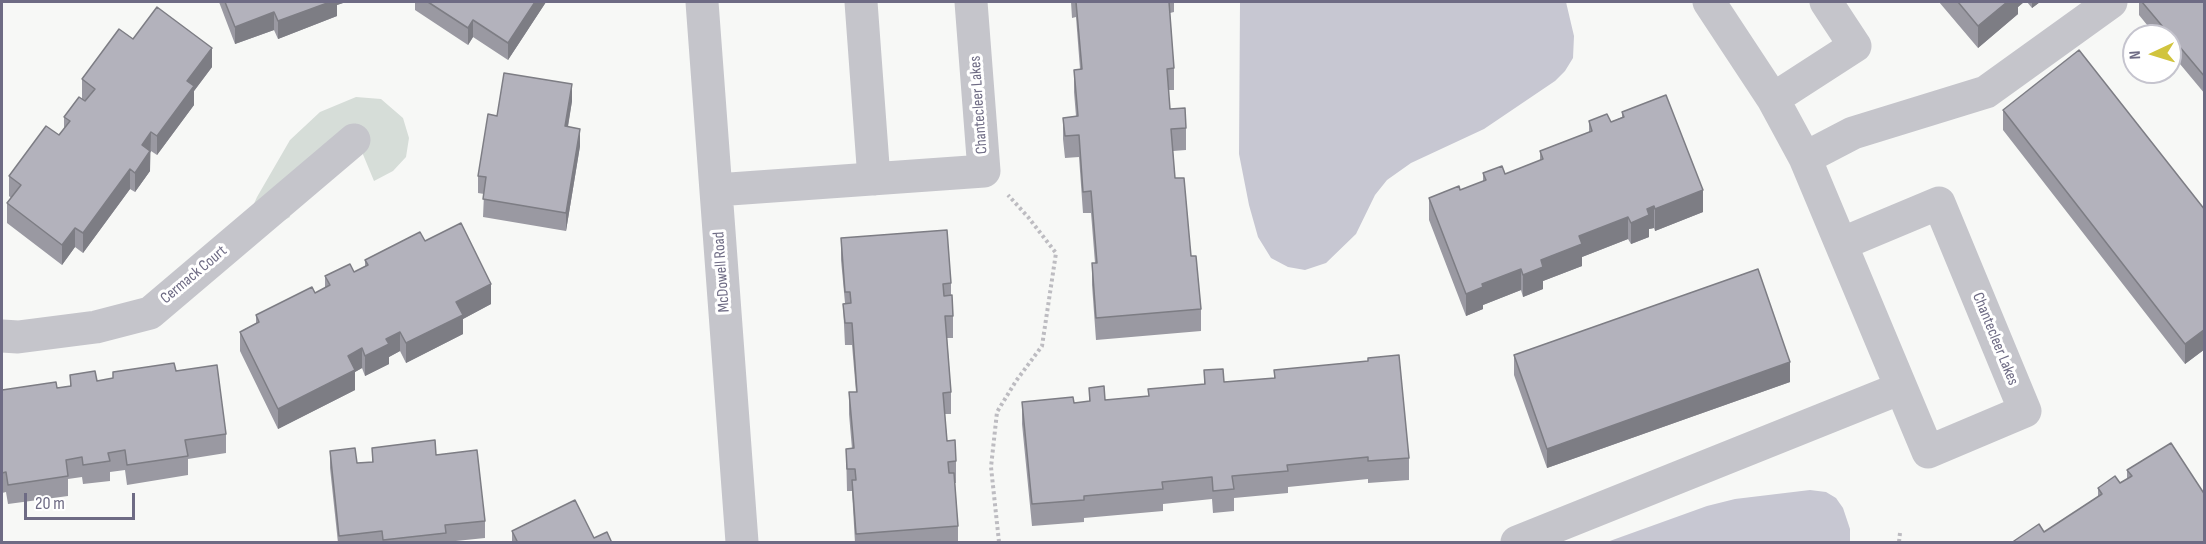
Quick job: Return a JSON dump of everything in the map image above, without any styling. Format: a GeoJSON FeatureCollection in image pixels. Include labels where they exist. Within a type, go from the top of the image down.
{"type":"FeatureCollection","features":[{"type":"Feature","properties":{"kind":"street","name":"McDowell Road"},"geometry":{"type":"LineString","coordinates":[[702,2],[742,543]]}},
{"type":"Feature","properties":{"kind":"street"},"geometry":{"type":"LineString","coordinates":[[861,2],[874,178]]}},
{"type":"Feature","properties":{"kind":"street","name":"Chantecleer Lakes"},"geometry":{"type":"LineString","coordinates":[[716,190],[984,171],[971,2]]}},
{"type":"Feature","properties":{"kind":"street","name":"Chantecleer Lakes"},"geometry":{"type":"LineString","coordinates":[[1709,2],[1773,99],[1805,158],[1928,452],[2025,411],[1939,203],[1841,244]]}},
{"type":"Feature","properties":{"kind":"street"},"geometry":{"type":"LineString","coordinates":[[1773,99],[1855,46],[1826,2]]}},
{"type":"Feature","properties":{"kind":"street"},"geometry":{"type":"LineString","coordinates":[[1805,158],[1853,133],[1986,92],[2111,2]]}},
{"type":"Feature","properties":{"kind":"street","name":"Cermack Court"},"geometry":{"type":"LineString","coordinates":[[2,336],[18,337],[96,327],[150,313],[354,140]]}},
{"type":"Feature","properties":{"kind":"street"},"geometry":{"type":"LineString","coordinates":[[1517,543],[1901,388]]}},
{"type":"Feature","properties":{"kind":"path"},"geometry":{"type":"LineString","coordinates":[[984,171],[1028,217],[1056,253],[1042,346],[997,412],[991,467],[999,543]]}},
{"type":"Feature","properties":{"kind":"path"},"geometry":{"type":"LineString","coordinates":[[1899,543],[1900,533]]}},
{"type":"Feature","properties":{"kind":"shaded area"},"geometry":{"type":"Polygon","coordinates":[[[1240,2],[1566,2],[1574,36],[1573,58],[1555,81],[1484,129],[1411,163],[1387,180],[1375,195],[1356,234],[1326,263],[1305,270],[1288,267],[1271,258],[1258,237],[1249,205],[1239,154],[1240,2]]]}},
{"type":"Feature","properties":{"kind":"shaded area"},"geometry":{"type":"Polygon","coordinates":[[[356,97],[381,99],[403,118],[409,138],[406,157],[393,171],[374,181],[362,152],[282,197],[290,217],[261,233],[244,226],[257,197],[290,140],[320,112],[356,97]]]}},
{"type":"Feature","properties":{"kind":"shaded area"},"geometry":{"type":"Polygon","coordinates":[[[1810,490],[1826,492],[1836,498],[1843,508],[1850,529],[1850,542],[1607,542],[1707,506],[1735,499],[1810,490]]]}},
{"type":"Feature","properties":{"kind":"building"},"geometry":{"type":"Polygon","coordinates":[[[225,2],[330,2],[278,21],[274,12],[235,27],[225,2]]]}},
{"type":"Feature","properties":{"kind":"building"},"geometry":{"type":"Polygon","coordinates":[[[428,2],[535,2],[508,43],[473,20],[468,28],[428,2]]]}},
{"type":"Feature","properties":{"kind":"building"},"geometry":{"type":"Polygon","coordinates":[[[1076,2],[1169,2],[1174,68],[1167,69],[1170,109],[1185,108],[1186,128],[1171,129],[1175,178],[1184,178],[1191,256],[1196,256],[1201,309],[1096,318],[1092,263],[1097,263],[1091,191],[1083,192],[1079,135],[1065,136],[1063,118],[1078,116],[1074,70],[1082,69],[1076,2]]]}},
{"type":"Feature","properties":{"kind":"building"},"geometry":{"type":"Polygon","coordinates":[[[1958,2],[2007,2],[1978,26],[1958,2]]]}},
{"type":"Feature","properties":{"kind":"building"},"geometry":{"type":"Polygon","coordinates":[[[2142,2],[2205,2],[2205,77],[2182,50],[2182,24],[2160,24],[2142,2]]]}},
{"type":"Feature","properties":{"kind":"building"},"geometry":{"type":"Polygon","coordinates":[[[157,7],[212,48],[187,81],[194,86],[157,136],[151,132],[142,145],[150,151],[135,173],[130,169],[83,233],[75,228],[62,245],[7,203],[21,185],[9,176],[46,126],[59,135],[70,121],[64,117],[79,97],[85,101],[95,89],[82,79],[119,29],[133,39],[157,7]]]}},
{"type":"Feature","properties":{"kind":"building"},"geometry":{"type":"Polygon","coordinates":[[[2079,50],[2205,210],[2205,329],[2185,344],[2003,110],[2079,50]]]}},
{"type":"Feature","properties":{"kind":"building"},"geometry":{"type":"Polygon","coordinates":[[[504,73],[572,84],[565,126],[580,129],[566,213],[483,199],[486,177],[478,176],[488,114],[497,116],[504,73]]]}},
{"type":"Feature","properties":{"kind":"building"},"geometry":{"type":"Polygon","coordinates":[[[1666,95],[1703,190],[1655,209],[1654,206],[1647,209],[1649,215],[1631,223],[1628,217],[1579,236],[1582,244],[1541,260],[1543,267],[1523,275],[1521,269],[1482,284],[1483,287],[1466,294],[1429,198],[1459,186],[1460,190],[1486,180],[1483,173],[1502,166],[1505,174],[1543,159],[1540,151],[1592,131],[1589,121],[1607,114],[1611,122],[1624,117],[1622,112],[1666,95]]]}},
{"type":"Feature","properties":{"kind":"building"},"geometry":{"type":"Polygon","coordinates":[[[461,223],[491,284],[456,302],[463,315],[406,343],[400,332],[386,339],[389,344],[365,356],[362,348],[348,356],[355,370],[278,409],[240,332],[259,322],[256,315],[312,287],[315,293],[330,285],[325,276],[350,264],[354,272],[368,265],[365,260],[420,232],[425,241],[461,223]]]}},
{"type":"Feature","properties":{"kind":"building"},"geometry":{"type":"Polygon","coordinates":[[[947,230],[951,283],[943,284],[944,296],[952,295],[953,316],[945,316],[951,392],[943,393],[947,441],[955,440],[956,461],[948,462],[949,473],[954,473],[958,526],[856,534],[852,480],[856,480],[855,469],[847,469],[846,449],[854,448],[849,392],[857,392],[852,323],[845,323],[843,304],[851,303],[850,292],[845,292],[841,238],[947,230]]]}},
{"type":"Feature","properties":{"kind":"building"},"geometry":{"type":"Polygon","coordinates":[[[1758,269],[1790,362],[1547,449],[1514,355],[1758,269]]]}},
{"type":"Feature","properties":{"kind":"building"},"geometry":{"type":"Polygon","coordinates":[[[1399,355],[1409,458],[1368,461],[1368,457],[1287,465],[1288,471],[1232,476],[1234,489],[1213,491],[1212,477],[1162,482],[1163,489],[1084,496],[1084,500],[1032,504],[1022,402],[1073,397],[1074,403],[1090,401],[1089,388],[1104,386],[1105,400],[1149,396],[1148,389],[1205,384],[1204,370],[1223,369],[1224,382],[1275,378],[1274,370],[1368,361],[1368,358],[1399,355]]]}},
{"type":"Feature","properties":{"kind":"building"},"geometry":{"type":"Polygon","coordinates":[[[174,363],[176,371],[217,365],[226,434],[185,440],[188,456],[127,465],[125,450],[108,453],[110,461],[83,465],[82,457],[66,460],[68,476],[8,485],[6,472],[2,473],[2,390],[56,382],[57,388],[71,386],[70,375],[95,371],[97,381],[113,378],[113,372],[174,363]]]}},
{"type":"Feature","properties":{"kind":"building"},"geometry":{"type":"Polygon","coordinates":[[[435,440],[436,455],[477,450],[485,521],[445,525],[446,533],[383,540],[382,531],[339,536],[330,451],[355,448],[357,463],[373,462],[372,448],[435,440]]]}},
{"type":"Feature","properties":{"kind":"building"},"geometry":{"type":"Polygon","coordinates":[[[2171,443],[2205,495],[2205,543],[2011,543],[2039,524],[2044,532],[2102,494],[2098,488],[2115,476],[2120,483],[2132,476],[2127,470],[2171,443]]]}},
{"type":"Feature","properties":{"kind":"building"},"geometry":{"type":"Polygon","coordinates":[[[575,500],[594,538],[607,532],[612,543],[518,543],[512,531],[575,500]]]}}]}
